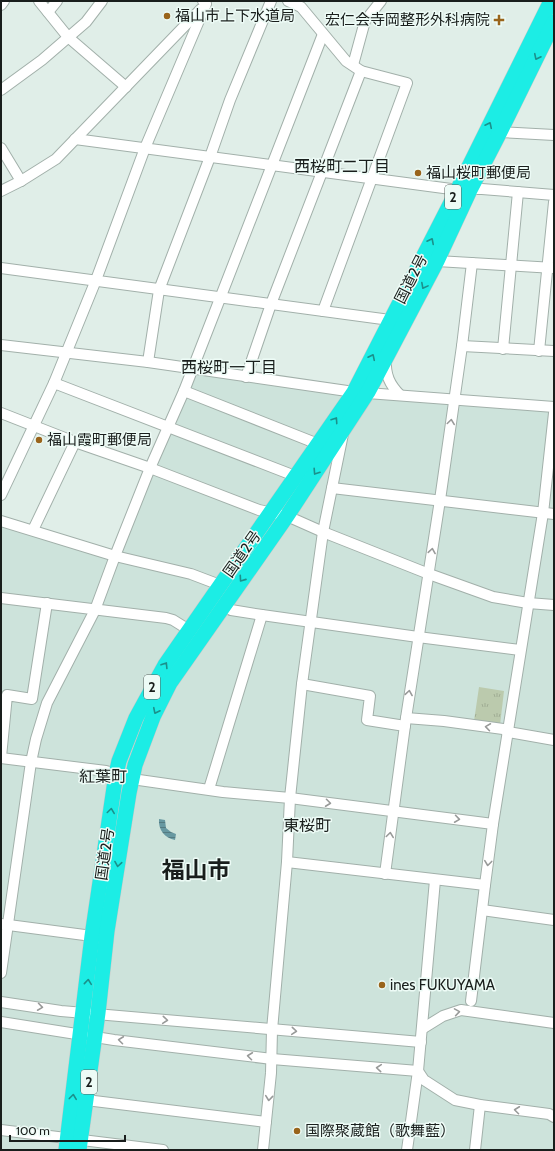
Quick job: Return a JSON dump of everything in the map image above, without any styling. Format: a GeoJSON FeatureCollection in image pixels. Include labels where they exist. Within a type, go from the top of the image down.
{"type":"FeatureCollection","features":[{"type":"Feature","properties":{"kind":"highway","name":"国道2号"},"geometry":{"type":"LineString","coordinates":[[91,1013],[92,936],[116,774],[119,761],[136,718],[165,665],[295,476],[318,444],[361,392],[386,358],[437,261],[464,189],[550,1]]}},
{"type":"Feature","properties":{"kind":"highway","name":"国道2号"},"geometry":{"type":"LineString","coordinates":[[74,1144],[91,1013],[107,931],[132,779],[150,723],[167,689],[287,516],[344,428],[361,392],[390,320],[464,189],[500,132],[554,22]]}},
{"type":"Feature","properties":{"kind":"highway","name":"国道2号"},"geometry":{"type":"LineString","coordinates":[[74,1144],[86,1100],[88,1035]]}},
{"type":"Feature","properties":{"kind":"street"},"geometry":{"type":"LineString","coordinates":[[1,5],[4,1]]}},
{"type":"Feature","properties":{"kind":"street"},"geometry":{"type":"LineString","coordinates":[[39,1],[68,37],[126,87]]}},
{"type":"Feature","properties":{"kind":"street"},"geometry":{"type":"LineString","coordinates":[[48,12],[57,1]]}},
{"type":"Feature","properties":{"kind":"street"},"geometry":{"type":"LineString","coordinates":[[1,90],[42,60],[86,22],[102,1]]}},
{"type":"Feature","properties":{"kind":"street"},"geometry":{"type":"LineString","coordinates":[[148,362],[159,290],[210,157],[230,100],[271,1]]}},
{"type":"Feature","properties":{"kind":"street"},"geometry":{"type":"LineString","coordinates":[[288,1],[301,7],[346,61],[357,68],[407,83],[323,311]]}},
{"type":"Feature","properties":{"kind":"street"},"geometry":{"type":"LineString","coordinates":[[246,376],[357,68],[365,21],[381,1]]}},
{"type":"Feature","properties":{"kind":"street"},"geometry":{"type":"LineString","coordinates":[[1,191],[22,181],[56,159],[206,2]]}},
{"type":"Feature","properties":{"kind":"street"},"geometry":{"type":"LineString","coordinates":[[1,494],[54,383],[96,280],[145,148],[206,2]]}},
{"type":"Feature","properties":{"kind":"street"},"geometry":{"type":"LineString","coordinates":[[1,973],[4,924],[31,762],[47,703],[95,610],[167,426],[184,391],[323,34]]}},
{"type":"Feature","properties":{"kind":"street"},"geometry":{"type":"LineString","coordinates":[[500,132],[554,135]]}},
{"type":"Feature","properties":{"kind":"street"},"geometry":{"type":"LineString","coordinates":[[75,139],[320,173],[451,189],[482,189],[554,195]]}},
{"type":"Feature","properties":{"kind":"street"},"geometry":{"type":"LineString","coordinates":[[1,148],[22,181]]}},
{"type":"Feature","properties":{"kind":"street"},"geometry":{"type":"LineString","coordinates":[[503,349],[518,192]]}},
{"type":"Feature","properties":{"kind":"street"},"geometry":{"type":"LineString","coordinates":[[539,351],[550,268],[554,202]]}},
{"type":"Feature","properties":{"kind":"street"},"geometry":{"type":"LineString","coordinates":[[437,261],[550,268]]}},
{"type":"Feature","properties":{"kind":"street"},"geometry":{"type":"LineString","coordinates":[[385,874],[405,722],[429,574],[462,346],[472,263]]}},
{"type":"Feature","properties":{"kind":"street"},"geometry":{"type":"LineString","coordinates":[[1,268],[390,320]]}},
{"type":"Feature","properties":{"kind":"street"},"geometry":{"type":"LineString","coordinates":[[1,345],[148,362],[361,392],[554,407]]}},
{"type":"Feature","properties":{"kind":"street"},"geometry":{"type":"LineString","coordinates":[[462,346],[554,351]]}},
{"type":"Feature","properties":{"kind":"street"},"geometry":{"type":"LineString","coordinates":[[386,358],[385,367],[390,382],[400,395]]}},
{"type":"Feature","properties":{"kind":"street"},"geometry":{"type":"LineString","coordinates":[[54,383],[295,476]]}},
{"type":"Feature","properties":{"kind":"street"},"geometry":{"type":"LineString","coordinates":[[184,391],[318,444]]}},
{"type":"Feature","properties":{"kind":"street"},"geometry":{"type":"LineString","coordinates":[[471,1001],[493,824],[543,513],[554,412]]}},
{"type":"Feature","properties":{"kind":"street"},"geometry":{"type":"LineString","coordinates":[[1,413],[259,510],[287,516],[429,574],[492,597],[528,603],[554,605]]}},
{"type":"Feature","properties":{"kind":"street"},"geometry":{"type":"LineString","coordinates":[[263,1150],[272,1059],[272,1030],[287,862],[290,798],[302,684],[323,532],[344,428]]}},
{"type":"Feature","properties":{"kind":"street"},"geometry":{"type":"LineString","coordinates":[[33,530],[75,442]]}},
{"type":"Feature","properties":{"kind":"street"},"geometry":{"type":"LineString","coordinates":[[332,488],[554,514]]}},
{"type":"Feature","properties":{"kind":"street"},"geometry":{"type":"LineString","coordinates":[[1,521],[115,556],[191,574],[220,585]]}},
{"type":"Feature","properties":{"kind":"street"},"geometry":{"type":"LineString","coordinates":[[1,598],[166,618],[173,620],[189,630]]}},
{"type":"Feature","properties":{"kind":"street"},"geometry":{"type":"LineString","coordinates":[[47,603],[32,699],[7,695],[1,758],[106,771],[132,779],[493,824]]}},
{"type":"Feature","properties":{"kind":"street"},"geometry":{"type":"LineString","coordinates":[[224,605],[232,610],[262,615],[520,650]]}},
{"type":"Feature","properties":{"kind":"street"},"geometry":{"type":"LineString","coordinates":[[209,789],[262,615]]}},
{"type":"Feature","properties":{"kind":"street"},"geometry":{"type":"LineString","coordinates":[[302,684],[370,696],[367,720],[405,722],[444,721],[503,729],[508,732],[554,740]]}},
{"type":"Feature","properties":{"kind":"street"},"geometry":{"type":"LineString","coordinates":[[287,862],[485,885]]}},
{"type":"Feature","properties":{"kind":"street"},"geometry":{"type":"LineString","coordinates":[[407,1150],[418,1071],[435,880]]}},
{"type":"Feature","properties":{"kind":"street"},"geometry":{"type":"LineString","coordinates":[[482,910],[554,920]]}},
{"type":"Feature","properties":{"kind":"street"},"geometry":{"type":"LineString","coordinates":[[4,924],[92,936]]}},
{"type":"Feature","properties":{"kind":"street"},"geometry":{"type":"LineString","coordinates":[[1,1002],[91,1013],[421,1042]]}},
{"type":"Feature","properties":{"kind":"street"},"geometry":{"type":"LineString","coordinates":[[422,1029],[443,1016],[461,1010],[554,1023]]}},
{"type":"Feature","properties":{"kind":"street"},"geometry":{"type":"LineString","coordinates":[[1,1022],[272,1059],[418,1071]]}},
{"type":"Feature","properties":{"kind":"street"},"geometry":{"type":"LineString","coordinates":[[418,1071],[424,1080],[456,1100],[480,1105],[550,1114],[554,1117]]}},
{"type":"Feature","properties":{"kind":"street"},"geometry":{"type":"LineString","coordinates":[[86,1100],[266,1122]]}},
{"type":"Feature","properties":{"kind":"street"},"geometry":{"type":"LineString","coordinates":[[475,1150],[480,1105]]}},
{"type":"Feature","properties":{"kind":"street"},"geometry":{"type":"LineString","coordinates":[[1,1130],[74,1144],[163,1150]]}},
{"type":"Feature","properties":{"kind":"shaded area"},"geometry":{"type":"Polygon","coordinates":[[[195,370],[400,395],[554,406],[554,1150],[1,1150],[1,522],[117,554],[195,370]]]}},
{"type":"Feature","properties":{"kind":"green space"},"geometry":{"type":"Polygon","coordinates":[[[479,687],[504,691],[500,725],[474,721],[479,687]]]}},
{"type":"Feature","properties":{"kind":"water"},"geometry":{"type":"Polygon","coordinates":[[[159,819],[165,820],[166,828],[176,834],[175,840],[163,833],[160,827],[159,819]]]}},
{"type":"Feature","properties":{"kind":"place","name":"福山市上下水道局"},"geometry":{"type":"Point","coordinates":[167,16]}},
{"type":"Feature","properties":{"kind":"place","name":"宏仁会寺岡整形外科病院"},"geometry":{"type":"Point","coordinates":[499,20]}},
{"type":"Feature","properties":{"kind":"place","name":"福山桜町郵便局"},"geometry":{"type":"Point","coordinates":[418,173]}},
{"type":"Feature","properties":{"kind":"place","name":"福山霞町郵便局"},"geometry":{"type":"Point","coordinates":[39,440]}},
{"type":"Feature","properties":{"kind":"place","name":"ines FUKUYAMA"},"geometry":{"type":"Point","coordinates":[382,985]}},
{"type":"Feature","properties":{"kind":"place","name":"国際聚蔵館（歌舞藍）"},"geometry":{"type":"Point","coordinates":[297,1131]}},
{"type":"Feature","properties":{"kind":"district","name":"西桜町二丁目"},"geometry":{"type":"Point","coordinates":[342,166]}},
{"type":"Feature","properties":{"kind":"district","name":"西桜町一丁目"},"geometry":{"type":"Point","coordinates":[229,367]}},
{"type":"Feature","properties":{"kind":"district","name":"紅葉町"},"geometry":{"type":"Point","coordinates":[103,776]}},
{"type":"Feature","properties":{"kind":"district","name":"東桜町"},"geometry":{"type":"Point","coordinates":[307,825]}},
{"type":"Feature","properties":{"kind":"district","name":"福山市"},"geometry":{"type":"Point","coordinates":[196,870]}}]}
